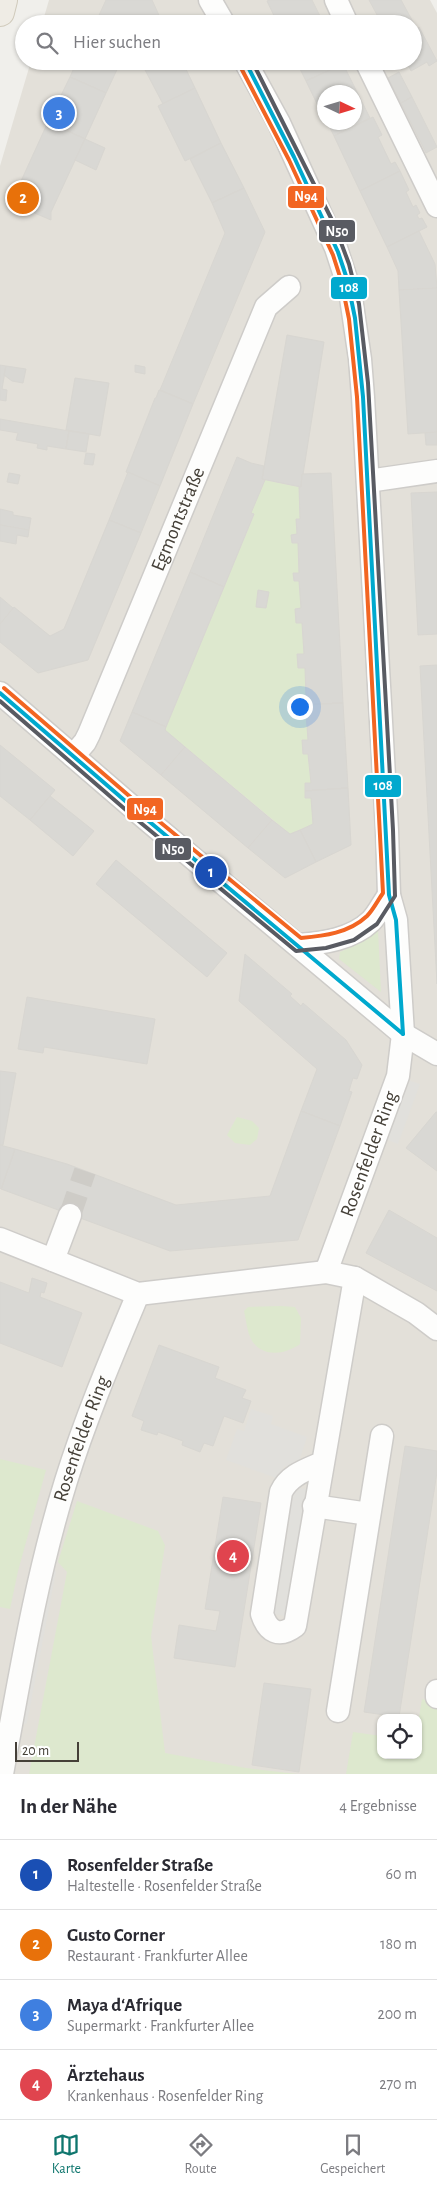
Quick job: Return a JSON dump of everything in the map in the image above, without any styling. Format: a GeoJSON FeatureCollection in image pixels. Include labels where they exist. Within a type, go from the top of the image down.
{"type":"FeatureCollection","features":[{"type":"Feature","properties":{"kind":"main road"},"geometry":{"type":"LineString","coordinates":[[0,12],[3,0]]}},
{"type":"Feature","properties":{"kind":"street"},"geometry":{"type":"LineString","coordinates":[[210,0],[219,15]]}},
{"type":"Feature","properties":{"kind":"street"},"geometry":{"type":"LineString","coordinates":[[336,0],[343,15]]}},
{"type":"Feature","properties":{"kind":"street","name":"Rosenfelder Ring"},"geometry":{"type":"LineString","coordinates":[[250,70],[278,123],[319,209],[336,248],[350,291],[360,359],[368,481],[389,858],[389,895],[396,920],[403,1034],[398,1076],[326,1272]]}},
{"type":"Feature","properties":{"kind":"street"},"geometry":{"type":"LineString","coordinates":[[370,70],[437,206]]}},
{"type":"Feature","properties":{"kind":"street","name":"Egmontstraße"},"geometry":{"type":"LineString","coordinates":[[73,756],[85,742],[266,307],[289,287]]}},
{"type":"Feature","properties":{"kind":"street"},"geometry":{"type":"LineString","coordinates":[[368,481],[437,471]]}},
{"type":"Feature","properties":{"kind":"street"},"geometry":{"type":"LineString","coordinates":[[0,692],[145,818],[403,1034],[437,1054]]}},
{"type":"Feature","properties":{"kind":"street"},"geometry":{"type":"LineString","coordinates":[[299,945],[325,942],[352,934],[372,920],[389,895]]}},
{"type":"Feature","properties":{"kind":"street"},"geometry":{"type":"LineString","coordinates":[[54,1260],[70,1215]]}},
{"type":"Feature","properties":{"kind":"street"},"geometry":{"type":"LineString","coordinates":[[0,1239],[138,1294],[326,1272],[355,1278],[416,1313],[437,1330]]}},
{"type":"Feature","properties":{"kind":"street"},"geometry":{"type":"LineString","coordinates":[[322,1464],[298,1473],[284,1484],[281,1492],[262,1614],[266,1626],[273,1630],[289,1630],[295,1626],[314,1506],[322,1464],[355,1278]]}},
{"type":"Feature","properties":{"kind":"street","name":"Rosenfelder Ring"},"geometry":{"type":"LineString","coordinates":[[2,1774],[27,1640],[44,1564],[66,1483],[86,1421],[138,1294]]}},
{"type":"Feature","properties":{"kind":"street"},"geometry":{"type":"LineString","coordinates":[[338,1711],[382,1436]]}},
{"type":"Feature","properties":{"kind":"street"},"geometry":{"type":"LineString","coordinates":[[314,1506],[369,1514]]}},
{"type":"Feature","properties":{"kind":"street"},"geometry":{"type":"LineString","coordinates":[[437,1691],[437,1698]]}},
{"type":"Feature","properties":{"kind":"shaded area"},"geometry":{"type":"Polygon","coordinates":[[[49,0],[430,0],[437,13],[437,1774],[0,1774],[0,166],[28,70],[422,70],[422,15],[45,15],[49,0]]]}},
{"type":"Feature","properties":{"kind":"shaded area"},"geometry":{"type":"Polygon","coordinates":[[[405,1079],[420,1084],[398,1144],[383,1138],[405,1079]]]}},
{"type":"Feature","properties":{"kind":"shaded area"},"geometry":{"type":"Polygon","coordinates":[[[251,1409],[273,1416],[271,1424],[307,1437],[296,1470],[284,1466],[279,1479],[226,1460],[237,1429],[244,1431],[251,1409]]]}},
{"type":"Feature","properties":{"kind":"shaded area"},"geometry":{"type":"Polygon","coordinates":[[[294,1488],[310,1489],[291,1617],[274,1614],[294,1488]]]}},
{"type":"Feature","properties":{"kind":"shaded area"},"geometry":{"type":"Polygon","coordinates":[[[51,1565],[56,1572],[27,1723],[19,1726],[51,1565]]]}},
{"type":"Feature","properties":{"kind":"green space"},"geometry":{"type":"Polygon","coordinates":[[[265,480],[299,487],[300,519],[296,520],[297,534],[291,535],[292,543],[298,543],[299,573],[293,573],[294,581],[299,581],[301,608],[295,609],[296,622],[302,623],[304,654],[298,654],[298,667],[305,668],[306,697],[300,697],[301,711],[306,712],[308,740],[302,740],[303,754],[308,754],[311,783],[305,784],[305,797],[311,798],[313,824],[290,834],[165,730],[254,515],[251,513],[265,480]]]}},
{"type":"Feature","properties":{"kind":"green space"},"geometry":{"type":"Polygon","coordinates":[[[378,930],[381,992],[339,959],[340,952],[360,943],[378,930]]]}},
{"type":"Feature","properties":{"kind":"green space"},"geometry":{"type":"Polygon","coordinates":[[[237,1117],[252,1121],[259,1128],[257,1139],[250,1145],[235,1143],[227,1135],[237,1117]]]}},
{"type":"Feature","properties":{"kind":"green space"},"geometry":{"type":"Polygon","coordinates":[[[248,1307],[295,1307],[301,1318],[300,1344],[287,1351],[267,1352],[255,1345],[251,1339],[244,1311],[248,1307]]]}},
{"type":"Feature","properties":{"kind":"green space"},"geometry":{"type":"Polygon","coordinates":[[[0,1459],[46,1470],[18,1571],[10,1609],[0,1607],[0,1459]]]}},
{"type":"Feature","properties":{"kind":"green space"},"geometry":{"type":"Polygon","coordinates":[[[77,1501],[158,1531],[165,1545],[151,1636],[165,1753],[246,1768],[297,1774],[29,1774],[67,1572],[58,1562],[77,1501]]]}},
{"type":"Feature","properties":{"kind":"green space"},"geometry":{"type":"Polygon","coordinates":[[[422,1699],[437,1704],[437,1774],[346,1774],[353,1732],[377,1735],[377,1759],[422,1759],[422,1714],[420,1714],[422,1699]]]}},
{"type":"Feature","properties":{"kind":"building"},"geometry":{"type":"Polygon","coordinates":[[[106,0],[152,0],[159,15],[99,15],[106,0]]]}},
{"type":"Feature","properties":{"kind":"building"},"geometry":{"type":"Polygon","coordinates":[[[312,0],[320,15],[274,15],[267,1],[312,0]]]}},
{"type":"Feature","properties":{"kind":"building"},"geometry":{"type":"Polygon","coordinates":[[[369,0],[401,0],[409,15],[377,15],[369,0]]]}},
{"type":"Feature","properties":{"kind":"building"},"geometry":{"type":"Polygon","coordinates":[[[422,33],[437,61],[429,66],[427,62],[422,65],[422,33]]]}},
{"type":"Feature","properties":{"kind":"building"},"geometry":{"type":"Polygon","coordinates":[[[73,70],[117,70],[106,93],[70,77],[73,70]]]}},
{"type":"Feature","properties":{"kind":"building"},"geometry":{"type":"Polygon","coordinates":[[[145,70],[186,70],[195,88],[163,104],[145,70]]]}},
{"type":"Feature","properties":{"kind":"building"},"geometry":{"type":"Polygon","coordinates":[[[300,70],[330,70],[306,81],[300,70]]]}},
{"type":"Feature","properties":{"kind":"building"},"geometry":{"type":"Polygon","coordinates":[[[330,70],[346,70],[354,85],[317,85],[317,104],[306,81],[330,70]]]}},
{"type":"Feature","properties":{"kind":"building"},"geometry":{"type":"Polygon","coordinates":[[[399,72],[412,97],[401,103],[388,78],[399,72]]]}},
{"type":"Feature","properties":{"kind":"building"},"geometry":{"type":"Polygon","coordinates":[[[70,77],[106,93],[85,139],[48,122],[70,77]]]}},
{"type":"Feature","properties":{"kind":"building"},"geometry":{"type":"Polygon","coordinates":[[[195,88],[221,143],[185,161],[158,106],[195,88]]]}},
{"type":"Feature","properties":{"kind":"building"},"geometry":{"type":"Polygon","coordinates":[[[412,97],[437,147],[426,153],[401,103],[412,97]]]}},
{"type":"Feature","properties":{"kind":"building"},"geometry":{"type":"Polygon","coordinates":[[[362,102],[370,118],[362,122],[362,102]]]}},
{"type":"Feature","properties":{"kind":"building"},"geometry":{"type":"Polygon","coordinates":[[[373,117],[382,135],[378,137],[391,164],[395,162],[400,171],[360,191],[334,136],[346,130],[362,130],[362,122],[373,117]]]}},
{"type":"Feature","properties":{"kind":"building"},"geometry":{"type":"Polygon","coordinates":[[[48,122],[85,139],[51,212],[51,220],[11,203],[48,122]]]}},
{"type":"Feature","properties":{"kind":"building"},"geometry":{"type":"Polygon","coordinates":[[[331,130],[346,130],[334,136],[331,130]]]}},
{"type":"Feature","properties":{"kind":"building"},"geometry":{"type":"Polygon","coordinates":[[[85,139],[105,148],[96,170],[75,160],[85,139]]]}},
{"type":"Feature","properties":{"kind":"building"},"geometry":{"type":"Polygon","coordinates":[[[221,143],[244,188],[212,203],[190,159],[221,143]]]}},
{"type":"Feature","properties":{"kind":"building"},"geometry":{"type":"Polygon","coordinates":[[[400,171],[409,190],[406,192],[413,207],[416,205],[420,213],[417,215],[419,219],[422,218],[427,227],[387,247],[360,191],[400,171]]]}},
{"type":"Feature","properties":{"kind":"building"},"geometry":{"type":"Polygon","coordinates":[[[244,188],[265,232],[193,404],[160,390],[225,233],[212,203],[244,188]]]}},
{"type":"Feature","properties":{"kind":"building"},"geometry":{"type":"Polygon","coordinates":[[[419,231],[435,264],[437,288],[399,290],[398,271],[387,247],[419,231]]]}},
{"type":"Feature","properties":{"kind":"building"},"geometry":{"type":"Polygon","coordinates":[[[437,288],[437,432],[408,434],[399,290],[437,288]]]}},
{"type":"Feature","properties":{"kind":"building"},"geometry":{"type":"Polygon","coordinates":[[[287,335],[324,342],[301,487],[262,479],[287,335]]]}},
{"type":"Feature","properties":{"kind":"building"},"geometry":{"type":"Polygon","coordinates":[[[0,365],[6,366],[2,389],[7,390],[6,401],[0,400],[0,365]]]}},
{"type":"Feature","properties":{"kind":"building"},"geometry":{"type":"Polygon","coordinates":[[[135,365],[145,367],[145,374],[135,372],[135,365]]]}},
{"type":"Feature","properties":{"kind":"building"},"geometry":{"type":"Polygon","coordinates":[[[6,366],[26,369],[23,383],[12,381],[4,375],[6,366]]]}},
{"type":"Feature","properties":{"kind":"building"},"geometry":{"type":"Polygon","coordinates":[[[75,378],[109,383],[100,436],[66,430],[75,378]]]}},
{"type":"Feature","properties":{"kind":"building"},"geometry":{"type":"Polygon","coordinates":[[[159,390],[193,404],[160,486],[126,472],[159,390]]]}},
{"type":"Feature","properties":{"kind":"building"},"geometry":{"type":"Polygon","coordinates":[[[0,419],[69,431],[66,449],[47,446],[47,450],[37,448],[38,444],[16,440],[18,433],[0,430],[0,419]]]}},
{"type":"Feature","properties":{"kind":"building"},"geometry":{"type":"Polygon","coordinates":[[[69,431],[89,434],[86,452],[66,449],[69,431]]]}},
{"type":"Feature","properties":{"kind":"building"},"geometry":{"type":"Polygon","coordinates":[[[437,432],[437,445],[426,445],[425,433],[437,432]]]}},
{"type":"Feature","properties":{"kind":"building"},"geometry":{"type":"Polygon","coordinates":[[[86,453],[95,454],[93,465],[84,464],[86,453]]]}},
{"type":"Feature","properties":{"kind":"building"},"geometry":{"type":"Polygon","coordinates":[[[237,457],[264,466],[262,479],[265,480],[251,513],[254,514],[224,587],[190,572],[237,457]]]}},
{"type":"Feature","properties":{"kind":"building"},"geometry":{"type":"Polygon","coordinates":[[[128,472],[160,486],[141,533],[109,520],[128,472]]]}},
{"type":"Feature","properties":{"kind":"building"},"geometry":{"type":"Polygon","coordinates":[[[9,473],[20,475],[18,484],[7,482],[9,473]]]}},
{"type":"Feature","properties":{"kind":"building"},"geometry":{"type":"Polygon","coordinates":[[[331,473],[343,703],[300,705],[300,697],[306,697],[305,668],[298,668],[297,654],[304,654],[302,623],[296,623],[295,609],[301,608],[299,581],[294,581],[293,573],[299,573],[298,543],[292,543],[291,535],[297,534],[296,519],[300,519],[299,487],[301,487],[302,474],[331,473]]]}},
{"type":"Feature","properties":{"kind":"building"},"geometry":{"type":"Polygon","coordinates":[[[437,492],[437,634],[418,635],[411,493],[437,492]]]}},
{"type":"Feature","properties":{"kind":"building"},"geometry":{"type":"Polygon","coordinates":[[[0,509],[13,512],[13,515],[31,518],[29,530],[0,525],[0,509]]]}},
{"type":"Feature","properties":{"kind":"building"},"geometry":{"type":"Polygon","coordinates":[[[109,520],[141,533],[88,660],[38,673],[0,642],[0,624],[14,607],[50,636],[64,629],[109,520]]]}},
{"type":"Feature","properties":{"kind":"building"},"geometry":{"type":"Polygon","coordinates":[[[0,525],[29,530],[28,537],[17,535],[16,544],[0,541],[0,525]]]}},
{"type":"Feature","properties":{"kind":"building"},"geometry":{"type":"Polygon","coordinates":[[[190,572],[224,587],[166,727],[132,712],[190,572]]]}},
{"type":"Feature","properties":{"kind":"building"},"geometry":{"type":"Polygon","coordinates":[[[258,590],[269,592],[266,608],[256,607],[258,590]]]}},
{"type":"Feature","properties":{"kind":"building"},"geometry":{"type":"Polygon","coordinates":[[[0,597],[13,608],[0,624],[0,597]]]}},
{"type":"Feature","properties":{"kind":"building"},"geometry":{"type":"Polygon","coordinates":[[[437,665],[437,984],[420,666],[437,665]]]}},
{"type":"Feature","properties":{"kind":"building"},"geometry":{"type":"Polygon","coordinates":[[[343,703],[348,788],[305,791],[305,783],[311,783],[308,754],[303,754],[302,740],[308,740],[306,712],[301,711],[300,705],[343,703]]]}},
{"type":"Feature","properties":{"kind":"building"},"geometry":{"type":"Polygon","coordinates":[[[132,712],[166,727],[165,730],[185,747],[161,775],[120,741],[132,712]]]}},
{"type":"Feature","properties":{"kind":"building"},"geometry":{"type":"Polygon","coordinates":[[[0,745],[55,790],[30,820],[0,796],[0,745]]]}},
{"type":"Feature","properties":{"kind":"building"},"geometry":{"type":"Polygon","coordinates":[[[185,747],[272,820],[248,848],[161,775],[185,747]]]}},
{"type":"Feature","properties":{"kind":"building"},"geometry":{"type":"Polygon","coordinates":[[[348,788],[351,845],[316,862],[300,830],[313,824],[311,798],[305,798],[305,791],[348,788]]]}},
{"type":"Feature","properties":{"kind":"building"},"geometry":{"type":"Polygon","coordinates":[[[50,796],[94,831],[73,856],[30,820],[50,796]]]}},
{"type":"Feature","properties":{"kind":"building"},"geometry":{"type":"Polygon","coordinates":[[[272,820],[290,834],[300,830],[316,862],[285,878],[248,848],[272,820]]]}},
{"type":"Feature","properties":{"kind":"building"},"geometry":{"type":"Polygon","coordinates":[[[116,860],[227,953],[207,977],[96,884],[116,860]]]}},
{"type":"Feature","properties":{"kind":"building"},"geometry":{"type":"Polygon","coordinates":[[[245,954],[292,994],[290,996],[301,1006],[303,1003],[346,1040],[362,1065],[357,1079],[353,1078],[349,1091],[352,1092],[340,1126],[301,1111],[317,1069],[239,1001],[245,954]]]}},
{"type":"Feature","properties":{"kind":"building"},"geometry":{"type":"Polygon","coordinates":[[[27,997],[155,1019],[147,1064],[44,1047],[43,1053],[18,1049],[27,997]]]}},
{"type":"Feature","properties":{"kind":"building"},"geometry":{"type":"Polygon","coordinates":[[[0,1071],[16,1073],[3,1145],[0,1145],[0,1071]]]}},
{"type":"Feature","properties":{"kind":"building"},"geometry":{"type":"Polygon","coordinates":[[[301,1111],[340,1126],[298,1240],[170,1251],[1,1189],[15,1149],[67,1164],[176,1205],[270,1196],[301,1111]]]}},
{"type":"Feature","properties":{"kind":"building"},"geometry":{"type":"Polygon","coordinates":[[[437,1112],[437,1171],[406,1148],[437,1112]]]}},
{"type":"Feature","properties":{"kind":"building"},"geometry":{"type":"Polygon","coordinates":[[[0,1145],[15,1149],[1,1189],[0,1188],[0,1145]]]}},
{"type":"Feature","properties":{"kind":"building"},"geometry":{"type":"Polygon","coordinates":[[[389,1210],[437,1238],[437,1291],[366,1253],[389,1210]]]}},
{"type":"Feature","properties":{"kind":"building"},"geometry":{"type":"Polygon","coordinates":[[[32,1278],[47,1283],[44,1293],[41,1292],[40,1297],[82,1313],[62,1367],[0,1343],[0,1282],[29,1293],[32,1278]]]}},
{"type":"Feature","properties":{"kind":"building"},"geometry":{"type":"Polygon","coordinates":[[[159,1345],[219,1367],[215,1378],[246,1390],[242,1398],[251,1401],[243,1423],[224,1416],[213,1446],[204,1443],[200,1452],[182,1445],[183,1441],[158,1432],[157,1435],[141,1430],[144,1421],[132,1416],[159,1345]]]}},
{"type":"Feature","properties":{"kind":"building"},"geometry":{"type":"Polygon","coordinates":[[[405,1446],[437,1451],[437,1472],[399,1714],[364,1712],[405,1446]]]}},
{"type":"Feature","properties":{"kind":"building"},"geometry":{"type":"Polygon","coordinates":[[[223,1497],[261,1503],[235,1667],[174,1658],[179,1625],[216,1631],[220,1611],[205,1609],[223,1497]]]}},
{"type":"Feature","properties":{"kind":"building"},"geometry":{"type":"Polygon","coordinates":[[[264,1683],[311,1689],[299,1772],[252,1765],[264,1683]]]}},
{"type":"Feature","properties":{"kind":"tunnel"},"geometry":{"type":"LineString","coordinates":[[70,1215],[85,1171]]}},
{"type":"Feature","properties":{"kind":"transit line","name":"N94"},"geometry":{"type":"LineString","coordinates":[[4,688],[149,813],[301,938],[327,935],[344,930],[360,922],[367,916],[383,893],[357,397],[349,319],[341,280],[333,255],[289,160],[242,70]]}},
{"type":"Feature","properties":{"kind":"transit line","name":"108"},"geometry":{"type":"LineString","coordinates":[[250,70],[294,157],[338,252],[347,279],[355,318],[363,397],[389,895],[396,920],[403,1034]]}},
{"type":"Feature","properties":{"kind":"transit line","name":"N50"},"geometry":{"type":"LineString","coordinates":[[0,701],[141,823],[296,951],[326,948],[354,940],[377,924],[395,896],[368,383],[359,304],[349,264],[334,224],[257,70]]}},
{"type":"Feature","properties":{"kind":"transit line","name":"108"},"geometry":{"type":"LineString","coordinates":[[0,693],[145,818],[403,1034]]}},
{"type":"Feature","properties":{"kind":"place","name":"Maya d‘Afrique"},"geometry":{"type":"Point","coordinates":[59,113]}},
{"type":"Feature","properties":{"kind":"place","name":"Gusto Corner"},"geometry":{"type":"Point","coordinates":[23,198]}},
{"type":"Feature","properties":{"kind":"place","name":"Rosenfelder Straße"},"geometry":{"type":"Point","coordinates":[211,872]}},
{"type":"Feature","properties":{"kind":"place","name":"Ärztehaus"},"geometry":{"type":"Point","coordinates":[233,1556]}}]}
